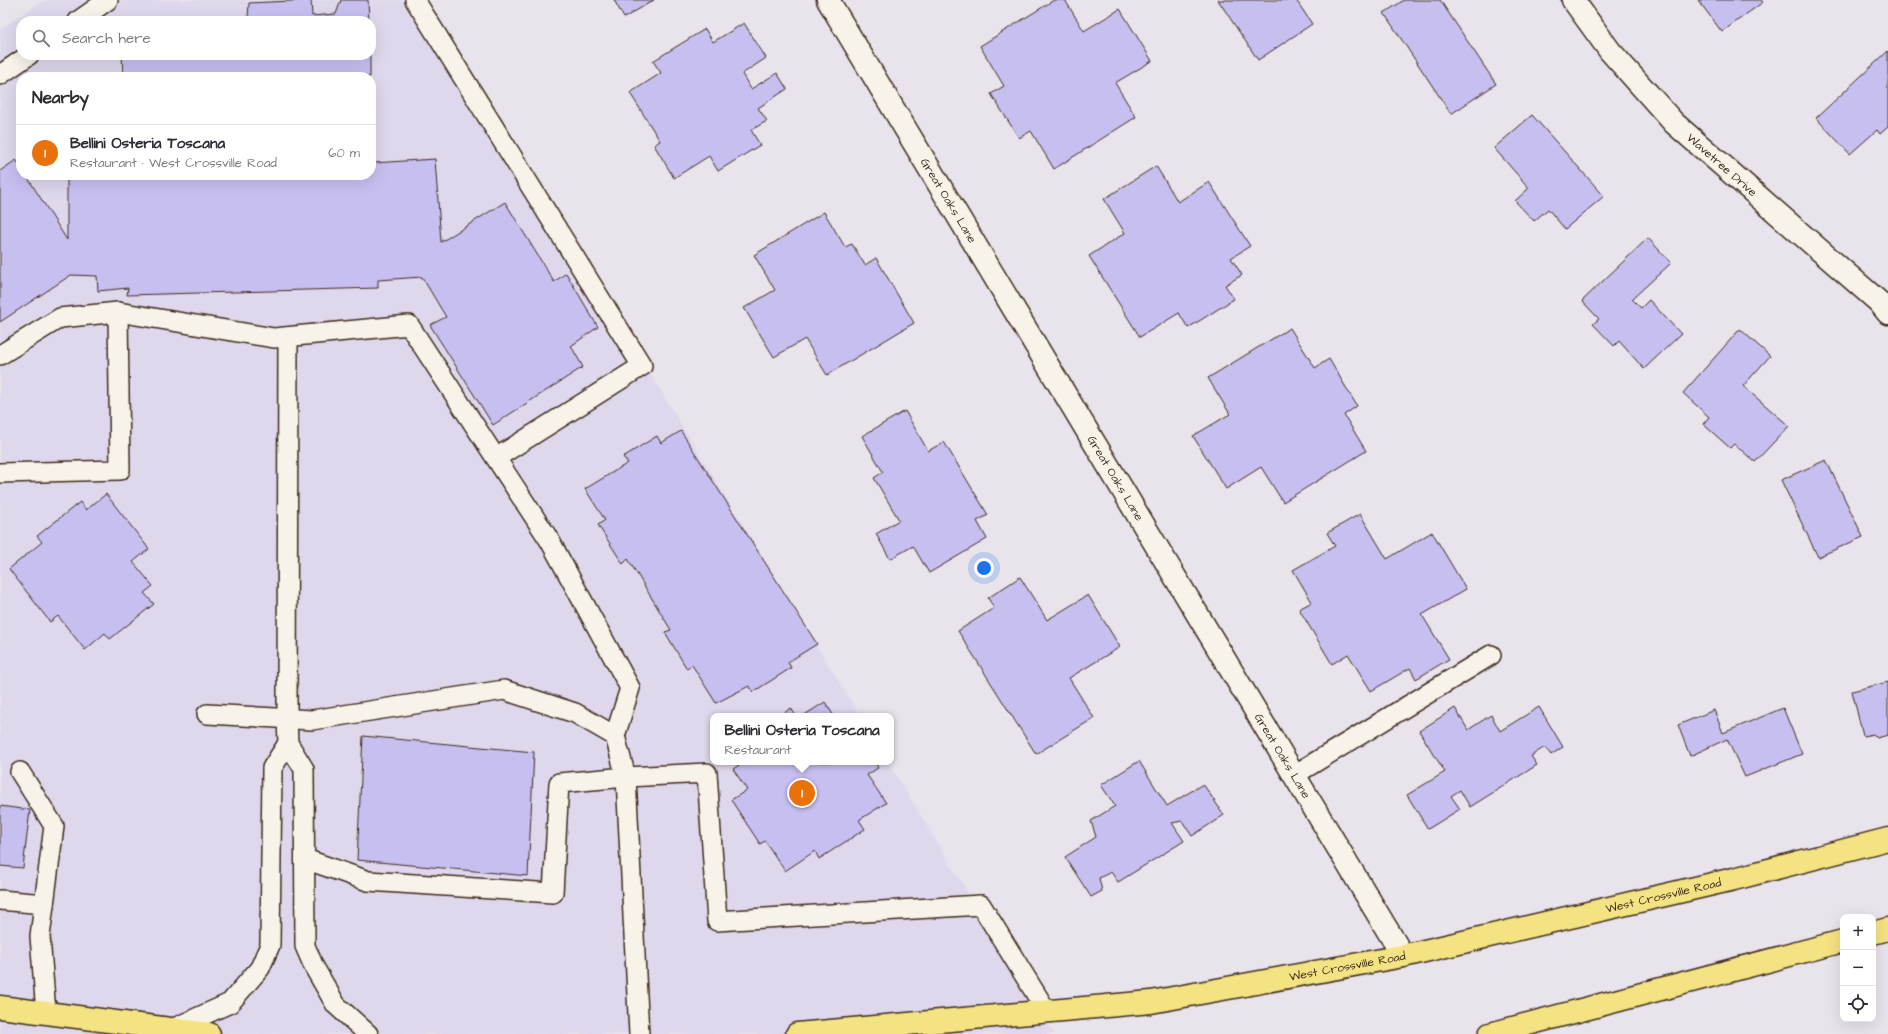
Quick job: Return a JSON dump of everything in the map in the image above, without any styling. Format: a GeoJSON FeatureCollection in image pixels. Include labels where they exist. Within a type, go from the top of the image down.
{"type":"FeatureCollection","features":[{"type":"Feature","properties":{"kind":"main road","name":"West Crossville Road"},"geometry":{"type":"LineString","coordinates":[[797,1034],[1151,1002],[1402,956],[1734,879],[1888,839]]}},
{"type":"Feature","properties":{"kind":"main road"},"geometry":{"type":"LineString","coordinates":[[1876,932],[1888,929]]}},
{"type":"Feature","properties":{"kind":"main road"},"geometry":{"type":"LineString","coordinates":[[1490,1034],[1840,942]]}},
{"type":"Feature","properties":{"kind":"main road"},"geometry":{"type":"LineString","coordinates":[[0,1007],[209,1034]]}},
{"type":"Feature","properties":{"kind":"street","name":"Great Oaks Lane"},"geometry":{"type":"LineString","coordinates":[[828,0],[1402,956]]}},
{"type":"Feature","properties":{"kind":"street","name":"Wavetree Drive"},"geometry":{"type":"LineString","coordinates":[[1573,0],[1610,50],[1674,122],[1885,302]]}},
{"type":"Feature","properties":{"kind":"lane"},"geometry":{"type":"LineString","coordinates":[[85,16],[108,0]]}},
{"type":"Feature","properties":{"kind":"lane"},"geometry":{"type":"LineString","coordinates":[[415,0],[642,366],[496,458]]}},
{"type":"Feature","properties":{"kind":"lane"},"geometry":{"type":"LineString","coordinates":[[0,75],[22,60]]}},
{"type":"Feature","properties":{"kind":"lane"},"geometry":{"type":"LineString","coordinates":[[0,473],[120,470],[118,312]]}},
{"type":"Feature","properties":{"kind":"lane"},"geometry":{"type":"LineString","coordinates":[[0,355],[60,318],[118,312],[274,338],[409,325],[550,541],[630,688],[615,736],[626,777],[639,1034]]}},
{"type":"Feature","properties":{"kind":"lane"},"geometry":{"type":"LineString","coordinates":[[288,337],[287,718],[288,743],[304,769],[305,946],[314,967],[336,1005],[368,1034]]}},
{"type":"Feature","properties":{"kind":"lane"},"geometry":{"type":"LineString","coordinates":[[1294,775],[1491,655]]}},
{"type":"Feature","properties":{"kind":"lane"},"geometry":{"type":"LineString","coordinates":[[207,714],[312,720],[504,690],[575,713],[615,736]]}},
{"type":"Feature","properties":{"kind":"lane"},"geometry":{"type":"LineString","coordinates":[[172,1029],[230,1003],[260,968],[270,945],[272,768],[288,743]]}},
{"type":"Feature","properties":{"kind":"lane"},"geometry":{"type":"LineString","coordinates":[[20,772],[54,826],[40,936],[46,1013]]}},
{"type":"Feature","properties":{"kind":"lane"},"geometry":{"type":"LineString","coordinates":[[305,860],[368,881],[553,893],[558,783],[626,777],[707,773],[717,921],[981,905],[1047,1012]]}},
{"type":"Feature","properties":{"kind":"lane"},"geometry":{"type":"LineString","coordinates":[[0,900],[44,904]]}},
{"type":"Feature","properties":{"kind":"shaded area"},"geometry":{"type":"Polygon","coordinates":[[[45,0],[421,0],[858,713],[710,713],[710,765],[890,765],[1054,1034],[0,1034],[0,29],[16,19],[16,60],[376,60],[376,16],[20,16],[45,0]]]}},
{"type":"Feature","properties":{"kind":"building"},"geometry":{"type":"Polygon","coordinates":[[[311,0],[312,16],[248,16],[249,3],[311,0]]]}},
{"type":"Feature","properties":{"kind":"building"},"geometry":{"type":"Polygon","coordinates":[[[341,0],[368,0],[369,16],[312,16],[336,14],[341,0]]]}},
{"type":"Feature","properties":{"kind":"building"},"geometry":{"type":"Polygon","coordinates":[[[614,0],[654,0],[624,18],[614,0]]]}},
{"type":"Feature","properties":{"kind":"building"},"geometry":{"type":"Polygon","coordinates":[[[1054,0],[1065,0],[1084,31],[1120,9],[1152,61],[1115,83],[1136,117],[1054,169],[1031,131],[1019,138],[991,94],[1004,86],[980,46],[1054,0]]]}},
{"type":"Feature","properties":{"kind":"building"},"geometry":{"type":"Polygon","coordinates":[[[1218,0],[1296,0],[1312,24],[1258,60],[1218,0]]]}},
{"type":"Feature","properties":{"kind":"building"},"geometry":{"type":"Polygon","coordinates":[[[1404,0],[1440,0],[1496,84],[1451,114],[1384,13],[1404,0]]]}},
{"type":"Feature","properties":{"kind":"building"},"geometry":{"type":"Polygon","coordinates":[[[1698,0],[1761,0],[1763,2],[1722,32],[1698,0]]]}},
{"type":"Feature","properties":{"kind":"building"},"geometry":{"type":"Polygon","coordinates":[[[744,23],[766,58],[742,74],[751,89],[777,73],[787,89],[758,108],[767,121],[751,130],[760,145],[718,171],[709,156],[674,178],[654,145],[660,141],[630,93],[661,73],[653,61],[705,29],[713,42],[744,23]]]}},
{"type":"Feature","properties":{"kind":"building"},"geometry":{"type":"Polygon","coordinates":[[[1888,51],[1888,127],[1880,134],[1877,130],[1850,154],[1816,118],[1888,51]]]}},
{"type":"Feature","properties":{"kind":"building"},"geometry":{"type":"Polygon","coordinates":[[[122,60],[370,60],[370,72],[123,72],[122,60]]]}},
{"type":"Feature","properties":{"kind":"building"},"geometry":{"type":"Polygon","coordinates":[[[1532,115],[1604,196],[1565,229],[1548,209],[1534,221],[1515,201],[1529,188],[1494,148],[1532,115]]]}},
{"type":"Feature","properties":{"kind":"building"},"geometry":{"type":"Polygon","coordinates":[[[435,159],[441,242],[505,202],[554,282],[566,273],[598,327],[571,346],[583,367],[493,425],[430,325],[446,317],[422,277],[378,280],[378,288],[127,295],[128,288],[98,291],[97,276],[71,275],[0,322],[0,171],[16,160],[16,180],[29,180],[67,240],[67,180],[376,180],[376,163],[435,159]]]}},
{"type":"Feature","properties":{"kind":"building"},"geometry":{"type":"Polygon","coordinates":[[[1156,166],[1178,202],[1209,182],[1250,246],[1231,258],[1242,275],[1225,285],[1234,299],[1188,328],[1179,313],[1140,337],[1089,256],[1125,233],[1104,199],[1156,166]]]}},
{"type":"Feature","properties":{"kind":"building"},"geometry":{"type":"Polygon","coordinates":[[[824,212],[845,247],[852,244],[865,265],[876,258],[914,323],[827,375],[805,339],[774,357],[744,308],[775,290],[754,255],[824,212]]]}},
{"type":"Feature","properties":{"kind":"building"},"geometry":{"type":"Polygon","coordinates":[[[1648,238],[1671,263],[1632,299],[1641,308],[1649,300],[1681,334],[1644,369],[1619,341],[1614,346],[1593,324],[1599,319],[1582,301],[1648,238]]]}},
{"type":"Feature","properties":{"kind":"building"},"geometry":{"type":"Polygon","coordinates":[[[1290,328],[1315,368],[1329,359],[1357,406],[1344,415],[1366,451],[1283,502],[1261,467],[1226,489],[1193,436],[1230,414],[1208,378],[1290,328]]]}},
{"type":"Feature","properties":{"kind":"building"},"geometry":{"type":"Polygon","coordinates":[[[1740,329],[1770,356],[1743,386],[1789,426],[1755,462],[1734,444],[1730,448],[1703,424],[1709,417],[1683,393],[1740,329]]]}},
{"type":"Feature","properties":{"kind":"building"},"geometry":{"type":"Polygon","coordinates":[[[905,411],[928,451],[944,442],[988,515],[977,521],[987,539],[929,573],[913,546],[890,559],[876,534],[899,520],[874,478],[883,472],[862,436],[905,411]]]}},
{"type":"Feature","properties":{"kind":"building"},"geometry":{"type":"Polygon","coordinates":[[[681,431],[817,644],[788,662],[791,668],[753,692],[749,686],[716,703],[692,665],[687,669],[665,632],[671,630],[628,559],[623,564],[598,525],[605,520],[585,489],[628,463],[623,457],[657,436],[661,443],[681,431]]]}},
{"type":"Feature","properties":{"kind":"building"},"geometry":{"type":"Polygon","coordinates":[[[1826,460],[1863,537],[1818,557],[1781,480],[1826,460]]]}},
{"type":"Feature","properties":{"kind":"building"},"geometry":{"type":"Polygon","coordinates":[[[106,494],[149,549],[133,562],[153,586],[144,593],[154,604],[110,639],[105,633],[85,650],[58,616],[50,622],[9,569],[42,542],[37,536],[80,502],[86,510],[106,494]]]}},
{"type":"Feature","properties":{"kind":"building"},"geometry":{"type":"Polygon","coordinates":[[[1360,514],[1387,559],[1432,532],[1466,589],[1422,615],[1449,659],[1416,679],[1410,668],[1371,691],[1348,654],[1332,664],[1299,609],[1312,602],[1293,570],[1335,546],[1327,533],[1360,514]]]}},
{"type":"Feature","properties":{"kind":"building"},"geometry":{"type":"Polygon","coordinates":[[[1020,577],[1047,620],[1088,595],[1120,647],[1069,678],[1094,718],[1036,754],[958,631],[994,608],[988,598],[1020,577]]]}},
{"type":"Feature","properties":{"kind":"building"},"geometry":{"type":"Polygon","coordinates":[[[1888,682],[1888,735],[1877,738],[1873,734],[1863,736],[1852,691],[1888,682]]]}},
{"type":"Feature","properties":{"kind":"building"},"geometry":{"type":"Polygon","coordinates":[[[825,702],[832,713],[808,713],[825,702]]]}},
{"type":"Feature","properties":{"kind":"building"},"geometry":{"type":"Polygon","coordinates":[[[1539,707],[1563,747],[1551,755],[1545,747],[1531,756],[1537,765],[1470,807],[1460,790],[1451,796],[1460,809],[1428,829],[1407,795],[1445,772],[1419,731],[1455,708],[1468,730],[1491,715],[1500,731],[1539,707]]]}},
{"type":"Feature","properties":{"kind":"building"},"geometry":{"type":"Polygon","coordinates":[[[791,708],[794,713],[784,713],[791,708]]]}},
{"type":"Feature","properties":{"kind":"building"},"geometry":{"type":"Polygon","coordinates":[[[1783,708],[1802,754],[1745,777],[1727,739],[1690,756],[1678,725],[1714,710],[1723,733],[1783,708]]]}},
{"type":"Feature","properties":{"kind":"building"},"geometry":{"type":"Polygon","coordinates":[[[363,736],[534,752],[528,876],[357,860],[363,736]]]}},
{"type":"Feature","properties":{"kind":"building"},"geometry":{"type":"Polygon","coordinates":[[[1139,761],[1167,806],[1203,784],[1224,815],[1192,836],[1182,821],[1172,823],[1184,841],[1118,882],[1111,872],[1099,878],[1102,891],[1091,897],[1065,857],[1096,837],[1091,821],[1115,806],[1101,785],[1139,761]]]}},
{"type":"Feature","properties":{"kind":"building"},"geometry":{"type":"Polygon","coordinates":[[[739,765],[876,765],[878,768],[867,775],[886,803],[859,820],[865,829],[819,859],[815,851],[785,871],[765,841],[760,844],[731,800],[747,790],[733,769],[739,765]]]}},
{"type":"Feature","properties":{"kind":"building"},"geometry":{"type":"Polygon","coordinates":[[[0,806],[30,810],[23,868],[0,866],[0,806]]]}},
{"type":"Feature","properties":{"kind":"place","name":"Bellini Osteria Toscana"},"geometry":{"type":"Point","coordinates":[802,793]}}]}
